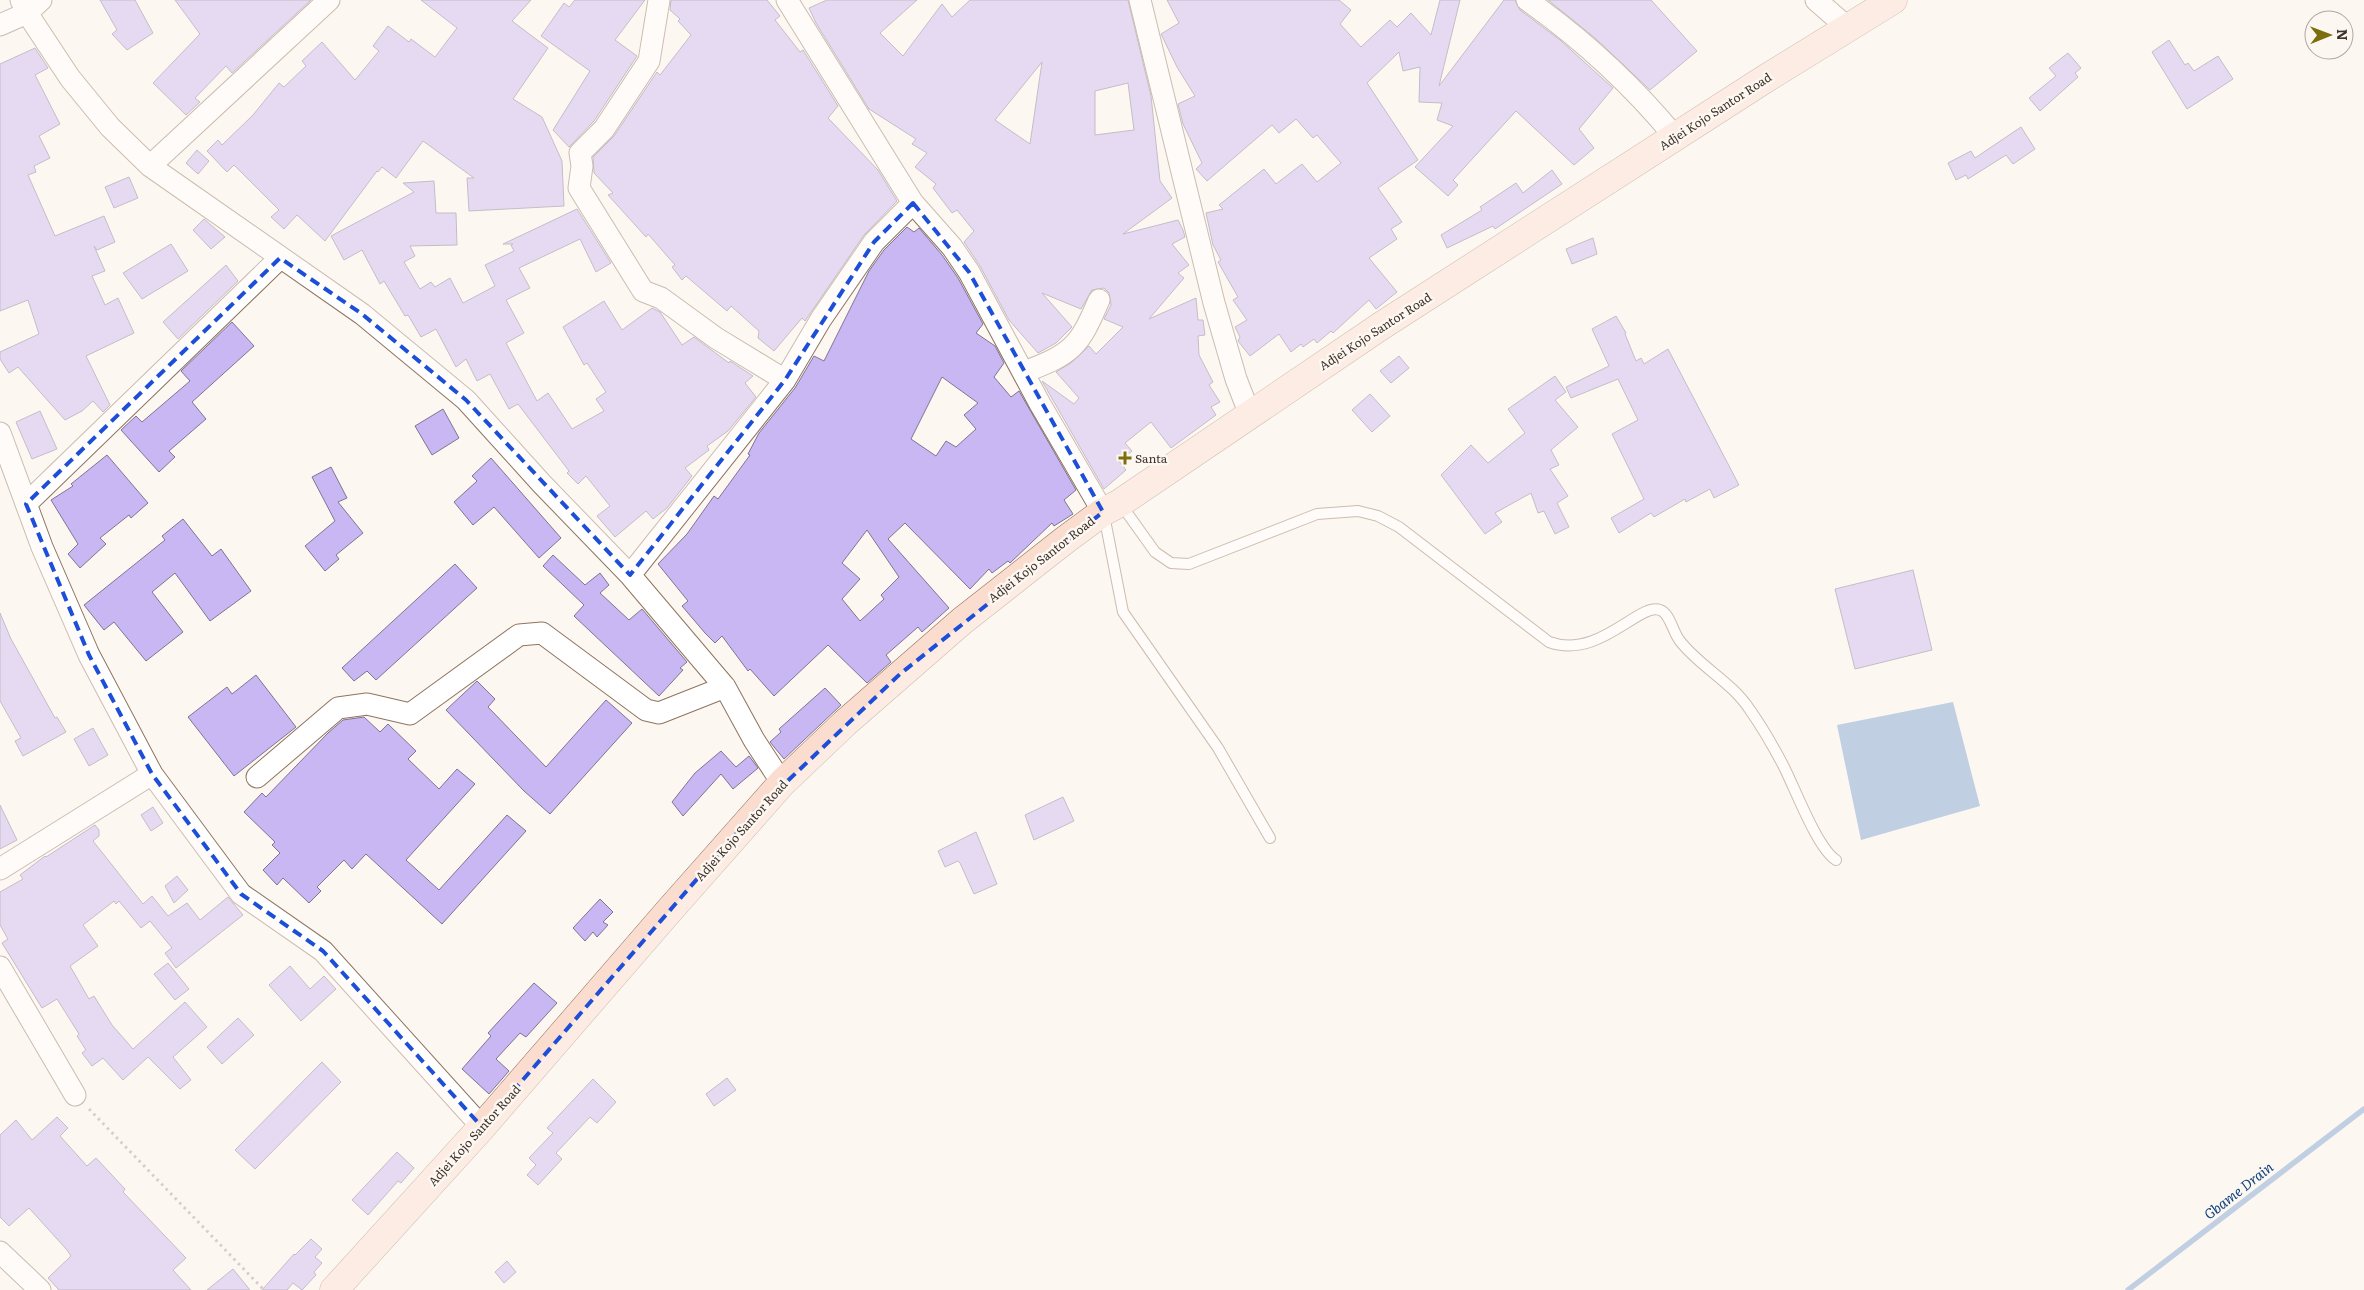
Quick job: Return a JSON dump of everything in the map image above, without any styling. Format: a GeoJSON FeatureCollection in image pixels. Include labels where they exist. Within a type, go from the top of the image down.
{"type":"FeatureCollection","features":[{"type":"Feature","properties":{"kind":"street"},"geometry":{"type":"LineString","coordinates":[[150,166],[329,0]]}},
{"type":"Feature","properties":{"kind":"street"},"geometry":{"type":"LineString","coordinates":[[659,0],[649,61],[604,130],[580,153],[582,166],[579,188],[643,291],[661,298],[716,338],[785,380]]}},
{"type":"Feature","properties":{"kind":"street"},"geometry":{"type":"LineString","coordinates":[[786,0],[913,203],[952,246],[969,272],[1040,404],[1112,508]]}},
{"type":"Feature","properties":{"kind":"street"},"geometry":{"type":"LineString","coordinates":[[1140,0],[1214,303],[1236,379],[1250,415]]}},
{"type":"Feature","properties":{"kind":"street"},"geometry":{"type":"LineString","coordinates":[[1527,0],[1551,17],[1627,84],[1676,137]]}},
{"type":"Feature","properties":{"kind":"street"},"geometry":{"type":"LineString","coordinates":[[1816,0],[1848,28]]}},
{"type":"Feature","properties":{"kind":"street","name":"Adjei Kojo Santor Road"},"geometry":{"type":"LineString","coordinates":[[334,1290],[482,1127],[782,783],[845,723],[927,650],[1032,564],[1381,326],[1893,0]]}},
{"type":"Feature","properties":{"kind":"street"},"geometry":{"type":"LineString","coordinates":[[0,25],[30,4],[70,78],[110,127],[150,166],[362,314],[466,400],[542,484],[630,575],[725,687],[754,740],[782,783]]}},
{"type":"Feature","properties":{"kind":"street"},"geometry":{"type":"LineString","coordinates":[[630,575],[785,380],[821,319],[874,242],[913,203]]}},
{"type":"Feature","properties":{"kind":"street"},"geometry":{"type":"LineString","coordinates":[[26,504],[280,258]]}},
{"type":"Feature","properties":{"kind":"street"},"geometry":{"type":"LineString","coordinates":[[1024,372],[1052,361],[1068,352],[1087,328],[1099,300]]}},
{"type":"Feature","properties":{"kind":"street"},"geometry":{"type":"LineString","coordinates":[[0,433],[42,547],[89,655],[152,774],[241,894],[323,951],[482,1127]]}},
{"type":"Feature","properties":{"kind":"street"},"geometry":{"type":"LineString","coordinates":[[257,777],[338,708],[368,704],[410,714],[519,635],[542,633],[646,710],[659,713],[725,687]]}},
{"type":"Feature","properties":{"kind":"street"},"geometry":{"type":"LineString","coordinates":[[0,869],[152,774]]}},
{"type":"Feature","properties":{"kind":"street"},"geometry":{"type":"LineString","coordinates":[[0,967],[74,1094]]}},
{"type":"Feature","properties":{"kind":"street"},"geometry":{"type":"LineString","coordinates":[[0,1252],[40,1290]]}},
{"type":"Feature","properties":{"kind":"lane"},"geometry":{"type":"LineString","coordinates":[[1112,508],[1123,612],[1218,748],[1270,838]]}},
{"type":"Feature","properties":{"kind":"lane"},"geometry":{"type":"LineString","coordinates":[[1112,508],[1155,552],[1171,563],[1189,564],[1317,514],[1358,511],[1378,516],[1399,527],[1549,642],[1560,646],[1580,646],[1604,638],[1640,614],[1652,609],[1659,609],[1664,612],[1679,640],[1731,687],[1750,709],[1782,764],[1824,848],[1836,860]]}},
{"type":"Feature","properties":{"kind":"path"},"geometry":{"type":"LineString","coordinates":[[74,1094],[264,1290]]}},
{"type":"Feature","properties":{"kind":"highlighted area"},"geometry":{"type":"Polygon","coordinates":[[[913,203],[969,272],[1103,512],[900,674],[756,811],[482,1127],[323,951],[241,894],[152,774],[89,655],[26,504],[280,258],[362,314],[466,400],[630,575],[785,380],[874,242],[913,203]]]}},
{"type":"Feature","properties":{"kind":"water"},"geometry":{"type":"Polygon","coordinates":[[[1953,702],[1980,806],[1861,840],[1837,725],[1953,702]]]}},
{"type":"Feature","properties":{"kind":"building"},"geometry":{"type":"Polygon","coordinates":[[[100,0],[135,0],[153,33],[127,50],[112,34],[117,30],[100,0]]]}},
{"type":"Feature","properties":{"kind":"building"},"geometry":{"type":"Polygon","coordinates":[[[175,0],[311,0],[232,73],[226,66],[195,98],[200,102],[186,115],[153,83],[200,34],[175,0]]]}},
{"type":"Feature","properties":{"kind":"building"},"geometry":{"type":"Polygon","coordinates":[[[421,0],[531,0],[512,21],[548,48],[513,99],[542,117],[562,161],[564,206],[469,211],[467,178],[474,178],[423,141],[396,178],[382,167],[377,171],[325,241],[297,215],[284,229],[271,217],[279,210],[234,165],[227,172],[207,151],[218,140],[222,145],[253,115],[279,83],[284,87],[306,66],[302,61],[322,42],[355,80],[379,51],[373,46],[388,26],[409,42],[411,39],[435,57],[457,28],[421,0]]]}},
{"type":"Feature","properties":{"kind":"building"},"geometry":{"type":"Polygon","coordinates":[[[575,0],[645,0],[615,40],[637,56],[594,121],[569,147],[553,130],[590,71],[541,36],[564,3],[569,7],[575,0]]]}},
{"type":"Feature","properties":{"kind":"building"},"geometry":{"type":"Polygon","coordinates":[[[671,0],[767,0],[780,16],[775,20],[800,52],[803,50],[838,106],[828,118],[878,170],[897,201],[864,235],[805,321],[802,318],[774,351],[758,338],[759,331],[731,306],[727,311],[686,276],[682,280],[672,267],[675,265],[648,234],[646,237],[608,195],[613,193],[594,173],[593,157],[614,136],[657,72],[660,75],[691,35],[678,21],[680,19],[670,10],[671,0]]]}},
{"type":"Feature","properties":{"kind":"building"},"geometry":{"type":"Polygon","coordinates":[[[827,0],[917,0],[880,33],[903,56],[942,4],[952,17],[970,0],[1128,0],[1151,96],[1160,181],[1172,198],[1123,234],[1178,220],[1185,237],[1172,244],[1189,265],[1178,273],[1184,278],[1149,319],[1196,298],[1198,320],[1203,320],[1205,335],[1198,336],[1199,355],[1213,382],[1209,385],[1220,402],[1211,407],[1216,415],[1171,448],[1151,422],[1125,443],[1132,451],[1119,461],[1126,470],[1104,489],[1042,381],[1074,404],[1079,398],[1056,372],[1071,363],[1089,346],[1096,354],[1123,327],[1104,319],[1111,305],[1109,293],[1104,288],[1092,290],[1081,309],[1042,293],[1072,327],[1056,343],[1038,353],[1009,320],[980,266],[964,242],[974,231],[957,210],[952,213],[933,188],[936,184],[915,167],[927,153],[912,144],[916,139],[869,109],[816,23],[809,8],[827,0]],[[1042,62],[995,120],[1030,144],[1042,62]],[[1128,83],[1095,91],[1095,135],[1134,130],[1128,83]]]}},
{"type":"Feature","properties":{"kind":"building"},"geometry":{"type":"Polygon","coordinates":[[[1167,0],[1339,0],[1351,10],[1340,24],[1361,47],[1390,20],[1397,27],[1411,13],[1431,35],[1440,0],[1460,0],[1439,86],[1504,0],[1515,0],[1520,10],[1560,40],[1613,88],[1579,129],[1594,148],[1574,165],[1516,111],[1453,180],[1458,185],[1448,196],[1415,167],[1453,126],[1437,120],[1442,103],[1419,102],[1420,67],[1403,71],[1399,52],[1367,83],[1418,160],[1378,188],[1402,222],[1391,229],[1397,239],[1369,258],[1397,292],[1376,309],[1369,300],[1333,333],[1331,331],[1317,343],[1314,339],[1303,347],[1301,344],[1291,352],[1279,334],[1250,356],[1238,341],[1240,337],[1235,327],[1247,320],[1233,300],[1238,297],[1218,262],[1221,260],[1213,245],[1206,213],[1223,209],[1219,205],[1264,169],[1276,184],[1302,164],[1317,182],[1341,163],[1317,135],[1313,138],[1296,119],[1279,133],[1272,125],[1207,181],[1196,169],[1202,163],[1183,124],[1178,104],[1195,96],[1177,67],[1161,34],[1179,23],[1167,0]]]}},
{"type":"Feature","properties":{"kind":"building"},"geometry":{"type":"Polygon","coordinates":[[[1548,0],[1651,0],[1697,51],[1650,90],[1595,38],[1548,0]]]}},
{"type":"Feature","properties":{"kind":"building"},"geometry":{"type":"Polygon","coordinates":[[[2169,40],[2185,65],[2188,63],[2194,71],[2218,56],[2233,79],[2187,109],[2152,52],[2169,40]]]}},
{"type":"Feature","properties":{"kind":"building"},"geometry":{"type":"Polygon","coordinates":[[[35,48],[48,68],[35,75],[60,124],[39,136],[50,158],[34,166],[36,172],[28,175],[55,236],[104,216],[115,242],[97,250],[94,246],[105,271],[92,276],[105,305],[118,298],[134,333],[86,356],[110,405],[103,412],[93,401],[82,411],[65,420],[18,367],[9,373],[0,359],[0,352],[39,334],[28,300],[0,311],[0,64],[35,48]]]}},
{"type":"Feature","properties":{"kind":"building"},"geometry":{"type":"Polygon","coordinates":[[[2068,53],[2081,68],[2075,73],[2078,77],[2040,111],[2029,98],[2056,76],[2049,68],[2068,53]]]}},
{"type":"Feature","properties":{"kind":"building"},"geometry":{"type":"Polygon","coordinates":[[[2021,127],[2035,149],[2013,164],[2006,155],[1968,179],[1966,175],[1956,180],[1948,163],[1971,151],[1975,158],[2021,127]]]}},
{"type":"Feature","properties":{"kind":"building"},"geometry":{"type":"Polygon","coordinates":[[[197,150],[209,161],[198,174],[186,163],[197,150]]]}},
{"type":"Feature","properties":{"kind":"building"},"geometry":{"type":"Polygon","coordinates":[[[1552,170],[1562,184],[1495,229],[1493,226],[1447,248],[1441,235],[1482,210],[1480,207],[1516,183],[1523,193],[1552,170]]]}},
{"type":"Feature","properties":{"kind":"building"},"geometry":{"type":"Polygon","coordinates":[[[129,177],[138,198],[114,208],[105,187],[129,177]]]}},
{"type":"Feature","properties":{"kind":"building"},"geometry":{"type":"Polygon","coordinates":[[[434,181],[436,213],[456,213],[457,245],[410,246],[415,256],[404,262],[420,289],[431,282],[435,287],[450,278],[463,303],[495,286],[485,265],[514,251],[511,245],[513,244],[503,244],[577,209],[611,263],[596,272],[580,239],[519,268],[530,288],[506,300],[524,333],[506,343],[537,401],[548,393],[572,429],[604,411],[596,399],[606,392],[587,363],[584,365],[563,327],[604,301],[622,330],[652,308],[660,312],[682,345],[694,337],[729,363],[730,361],[753,376],[745,383],[756,397],[728,431],[707,446],[709,450],[685,468],[692,476],[667,508],[653,519],[646,511],[615,537],[597,516],[610,506],[586,476],[578,484],[567,473],[569,471],[518,404],[509,409],[490,374],[477,381],[466,359],[456,367],[436,329],[421,337],[408,315],[405,316],[384,281],[380,284],[362,250],[344,260],[331,236],[414,192],[403,183],[434,181]]]}},
{"type":"Feature","properties":{"kind":"building"},"geometry":{"type":"Polygon","coordinates":[[[204,219],[225,237],[211,249],[193,230],[204,219]]]}},
{"type":"Feature","properties":{"kind":"building"},"geometry":{"type":"Polygon","coordinates":[[[907,227],[914,232],[919,228],[942,255],[958,278],[983,324],[976,333],[995,346],[1004,363],[994,377],[1011,397],[1019,391],[1076,490],[1064,500],[1073,514],[1054,526],[1052,523],[1010,563],[1008,561],[992,573],[989,569],[970,589],[905,523],[888,539],[949,608],[922,632],[918,627],[886,655],[891,662],[867,683],[828,645],[774,696],[750,669],[748,671],[722,636],[715,643],[705,633],[682,606],[688,601],[658,564],[687,534],[714,496],[718,499],[750,455],[748,454],[759,433],[795,388],[814,356],[824,361],[869,271],[884,250],[907,227]],[[942,377],[911,439],[936,456],[946,441],[956,447],[976,429],[964,415],[978,403],[942,377]],[[867,530],[842,563],[860,579],[842,599],[860,621],[884,599],[881,595],[899,577],[867,530]]]}},
{"type":"Feature","properties":{"kind":"building"},"geometry":{"type":"Polygon","coordinates":[[[1593,238],[1597,254],[1572,264],[1566,249],[1593,238]]]}},
{"type":"Feature","properties":{"kind":"building"},"geometry":{"type":"Polygon","coordinates":[[[171,244],[188,271],[142,299],[123,273],[171,244]]]}},
{"type":"Feature","properties":{"kind":"building"},"geometry":{"type":"Polygon","coordinates":[[[226,265],[238,281],[178,339],[163,322],[226,265]]]}},
{"type":"Feature","properties":{"kind":"building"},"geometry":{"type":"Polygon","coordinates":[[[1616,316],[1626,333],[1636,361],[1641,358],[1644,364],[1668,349],[1739,485],[1714,498],[1710,489],[1686,502],[1685,499],[1654,517],[1651,513],[1619,533],[1611,518],[1644,499],[1612,434],[1638,420],[1618,379],[1571,398],[1566,387],[1609,366],[1592,329],[1616,316]]]}},
{"type":"Feature","properties":{"kind":"building"},"geometry":{"type":"Polygon","coordinates":[[[232,322],[254,346],[192,402],[206,419],[169,451],[175,457],[159,472],[121,430],[136,416],[142,422],[190,381],[181,371],[232,322]]]}},
{"type":"Feature","properties":{"kind":"building"},"geometry":{"type":"Polygon","coordinates":[[[1399,356],[1409,368],[1391,383],[1380,371],[1399,356]]]}},
{"type":"Feature","properties":{"kind":"building"},"geometry":{"type":"Polygon","coordinates":[[[1555,376],[1566,392],[1555,400],[1578,427],[1551,450],[1559,465],[1550,469],[1568,496],[1557,503],[1569,527],[1555,534],[1544,511],[1538,513],[1531,493],[1495,513],[1502,522],[1485,534],[1441,475],[1471,445],[1488,463],[1525,433],[1508,409],[1555,376]]]}},
{"type":"Feature","properties":{"kind":"building"},"geometry":{"type":"Polygon","coordinates":[[[1370,394],[1390,416],[1372,432],[1352,410],[1370,394]]]}},
{"type":"Feature","properties":{"kind":"building"},"geometry":{"type":"Polygon","coordinates":[[[443,409],[459,438],[432,455],[415,426],[443,409]]]}},
{"type":"Feature","properties":{"kind":"building"},"geometry":{"type":"Polygon","coordinates":[[[40,411],[57,449],[32,459],[16,422],[40,411]]]}},
{"type":"Feature","properties":{"kind":"building"},"geometry":{"type":"Polygon","coordinates":[[[107,455],[148,503],[131,518],[129,515],[100,538],[106,544],[80,568],[68,554],[78,544],[51,500],[73,486],[71,484],[107,455]]]}},
{"type":"Feature","properties":{"kind":"building"},"geometry":{"type":"Polygon","coordinates":[[[491,458],[561,538],[539,558],[494,507],[473,525],[454,502],[477,481],[472,476],[491,458]]]}},
{"type":"Feature","properties":{"kind":"building"},"geometry":{"type":"Polygon","coordinates":[[[331,467],[347,498],[338,502],[363,533],[336,555],[339,559],[325,571],[305,546],[335,521],[312,477],[331,467]]]}},
{"type":"Feature","properties":{"kind":"building"},"geometry":{"type":"Polygon","coordinates":[[[183,519],[212,556],[221,549],[251,591],[210,621],[175,573],[152,592],[183,632],[146,661],[114,622],[104,630],[84,605],[165,540],[162,536],[183,519]]]}},
{"type":"Feature","properties":{"kind":"building"},"geometry":{"type":"Polygon","coordinates":[[[553,555],[585,585],[600,573],[609,585],[600,593],[629,620],[642,609],[687,662],[680,668],[683,670],[659,696],[574,616],[584,605],[543,566],[553,555]]]}},
{"type":"Feature","properties":{"kind":"building"},"geometry":{"type":"Polygon","coordinates":[[[455,564],[477,588],[376,680],[367,671],[354,681],[342,668],[455,564]]]}},
{"type":"Feature","properties":{"kind":"building"},"geometry":{"type":"Polygon","coordinates":[[[1913,570],[1932,650],[1855,669],[1835,589],[1913,570]]]}},
{"type":"Feature","properties":{"kind":"building"},"geometry":{"type":"Polygon","coordinates":[[[0,613],[11,639],[55,718],[57,717],[66,732],[23,756],[15,741],[21,738],[0,701],[0,613]]]}},
{"type":"Feature","properties":{"kind":"building"},"geometry":{"type":"Polygon","coordinates":[[[256,675],[296,727],[234,776],[188,717],[227,687],[232,694],[256,675]]]}},
{"type":"Feature","properties":{"kind":"building"},"geometry":{"type":"Polygon","coordinates":[[[477,681],[495,699],[488,707],[546,767],[606,700],[632,723],[550,814],[524,791],[446,710],[477,681]]]}},
{"type":"Feature","properties":{"kind":"building"},"geometry":{"type":"Polygon","coordinates":[[[825,688],[841,705],[784,759],[770,742],[781,732],[779,729],[825,688]]]}},
{"type":"Feature","properties":{"kind":"building"},"geometry":{"type":"Polygon","coordinates":[[[364,717],[380,732],[388,724],[416,751],[408,759],[439,789],[457,769],[475,784],[406,860],[439,890],[507,815],[526,831],[442,924],[366,854],[352,869],[344,860],[317,887],[321,891],[309,903],[283,878],[277,885],[263,870],[280,853],[272,845],[275,842],[244,812],[262,793],[266,797],[343,720],[364,717]]]}},
{"type":"Feature","properties":{"kind":"building"},"geometry":{"type":"Polygon","coordinates":[[[93,728],[108,755],[89,766],[74,739],[93,728]]]}},
{"type":"Feature","properties":{"kind":"building"},"geometry":{"type":"Polygon","coordinates":[[[721,751],[736,767],[749,756],[758,768],[733,789],[721,774],[683,816],[672,802],[695,773],[721,751]]]}},
{"type":"Feature","properties":{"kind":"building"},"geometry":{"type":"Polygon","coordinates":[[[1063,797],[1074,821],[1034,840],[1025,815],[1063,797]]]}},
{"type":"Feature","properties":{"kind":"building"},"geometry":{"type":"Polygon","coordinates":[[[0,805],[17,840],[0,849],[0,805]]]}},
{"type":"Feature","properties":{"kind":"building"},"geometry":{"type":"Polygon","coordinates":[[[153,807],[163,823],[151,831],[141,815],[153,807]]]}},
{"type":"Feature","properties":{"kind":"building"},"geometry":{"type":"Polygon","coordinates":[[[95,825],[99,830],[99,836],[93,841],[143,904],[152,896],[168,916],[187,903],[200,920],[228,897],[243,915],[176,968],[165,953],[172,948],[150,921],[141,928],[119,901],[116,904],[114,901],[83,925],[98,946],[70,966],[89,999],[94,996],[112,1025],[133,1049],[185,1002],[207,1027],[173,1057],[191,1080],[180,1089],[148,1057],[123,1080],[103,1058],[92,1066],[82,1053],[86,1050],[77,1036],[79,1034],[57,999],[42,1008],[2,943],[8,939],[0,925],[0,892],[23,879],[20,875],[45,856],[95,825]]]}},
{"type":"Feature","properties":{"kind":"building"},"geometry":{"type":"Polygon","coordinates":[[[976,832],[997,884],[974,894],[960,863],[958,861],[945,867],[938,851],[976,832]]]}},
{"type":"Feature","properties":{"kind":"building"},"geometry":{"type":"Polygon","coordinates":[[[177,876],[188,890],[174,903],[165,886],[177,876]]]}},
{"type":"Feature","properties":{"kind":"building"},"geometry":{"type":"Polygon","coordinates":[[[600,899],[613,912],[603,922],[608,925],[597,937],[593,932],[585,941],[573,928],[600,899]]]}},
{"type":"Feature","properties":{"kind":"building"},"geometry":{"type":"Polygon","coordinates":[[[168,963],[189,989],[175,1000],[154,974],[168,963]]]}},
{"type":"Feature","properties":{"kind":"building"},"geometry":{"type":"Polygon","coordinates":[[[290,966],[310,989],[324,976],[336,989],[301,1021],[269,985],[290,966]]]}},
{"type":"Feature","properties":{"kind":"building"},"geometry":{"type":"Polygon","coordinates":[[[534,983],[557,1003],[526,1037],[520,1033],[496,1059],[509,1071],[489,1094],[462,1069],[491,1036],[488,1033],[534,983]]]}},
{"type":"Feature","properties":{"kind":"building"},"geometry":{"type":"Polygon","coordinates":[[[238,1018],[254,1035],[222,1064],[207,1047],[238,1018]]]}},
{"type":"Feature","properties":{"kind":"building"},"geometry":{"type":"Polygon","coordinates":[[[322,1062],[341,1082],[255,1169],[235,1150],[322,1062]]]}},
{"type":"Feature","properties":{"kind":"building"},"geometry":{"type":"Polygon","coordinates":[[[727,1078],[736,1090],[714,1106],[706,1094],[727,1078]]]}},
{"type":"Feature","properties":{"kind":"building"},"geometry":{"type":"Polygon","coordinates":[[[593,1079],[616,1102],[597,1123],[590,1117],[556,1153],[562,1159],[538,1185],[527,1175],[536,1165],[529,1158],[553,1133],[547,1128],[593,1079]]]}},
{"type":"Feature","properties":{"kind":"building"},"geometry":{"type":"Polygon","coordinates":[[[57,1117],[68,1128],[60,1136],[87,1166],[96,1158],[125,1189],[123,1192],[186,1258],[173,1270],[191,1290],[59,1290],[48,1278],[71,1256],[67,1250],[29,1208],[9,1226],[0,1217],[0,1135],[16,1120],[32,1140],[57,1117]]]}},
{"type":"Feature","properties":{"kind":"building"},"geometry":{"type":"Polygon","coordinates":[[[397,1152],[414,1168],[401,1183],[398,1181],[368,1215],[352,1200],[397,1152]]]}},
{"type":"Feature","properties":{"kind":"building"},"geometry":{"type":"Polygon","coordinates":[[[311,1239],[322,1249],[315,1257],[322,1263],[314,1272],[316,1275],[302,1290],[293,1283],[287,1290],[262,1290],[294,1254],[311,1239]]]}},
{"type":"Feature","properties":{"kind":"building"},"geometry":{"type":"Polygon","coordinates":[[[507,1261],[516,1272],[504,1283],[495,1272],[507,1261]]]}},
{"type":"Feature","properties":{"kind":"building"},"geometry":{"type":"Polygon","coordinates":[[[233,1269],[250,1290],[207,1290],[233,1269]]]}},
{"type":"Feature","properties":{"kind":"waterway","name":"Gbame Drain"},"geometry":{"type":"LineString","coordinates":[[2128,1290],[2364,1109]]}},
{"type":"Feature","properties":{"kind":"place","name":"Santa"},"geometry":{"type":"Point","coordinates":[1125,458]}}]}
